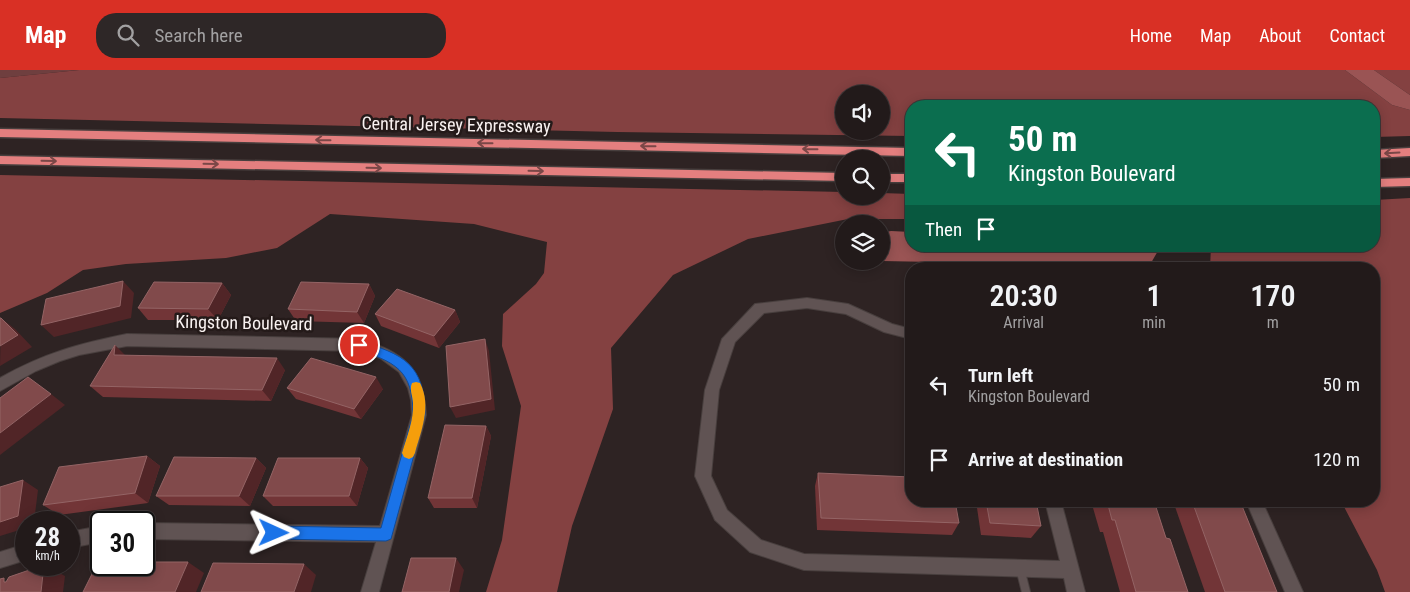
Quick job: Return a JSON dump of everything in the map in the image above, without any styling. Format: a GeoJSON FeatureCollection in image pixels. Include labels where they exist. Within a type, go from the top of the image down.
{"type":"FeatureCollection","features":[{"type":"Feature","properties":{"kind":"highway","name":"Central Jersey Expressway"},"geometry":{"type":"LineString","coordinates":[[0,133],[905,152]]}},
{"type":"Feature","properties":{"kind":"highway"},"geometry":{"type":"LineString","coordinates":[[1380,154],[1410,152]]}},
{"type":"Feature","properties":{"kind":"highway"},"geometry":{"type":"LineString","coordinates":[[0,160],[835,177]]}},
{"type":"Feature","properties":{"kind":"highway"},"geometry":{"type":"LineString","coordinates":[[890,178],[905,178]]}},
{"type":"Feature","properties":{"kind":"highway"},"geometry":{"type":"LineString","coordinates":[[1380,183],[1410,182]]}},
{"type":"Feature","properties":{"kind":"street"},"geometry":{"type":"LineString","coordinates":[[905,332],[889,328],[848,309],[807,303],[760,308],[729,339],[712,390],[703,476],[721,515],[756,546],[804,562],[1070,570]]}},
{"type":"Feature","properties":{"kind":"street","name":"Kingston Boulevard"},"geometry":{"type":"LineString","coordinates":[[0,385],[31,367],[55,357],[79,349],[127,340],[359,345],[374,349],[399,362],[409,373],[416,386],[419,400],[419,415],[370,592]]}},
{"type":"Feature","properties":{"kind":"street"},"geometry":{"type":"LineString","coordinates":[[1054,507],[1076,592]]}},
{"type":"Feature","properties":{"kind":"street"},"geometry":{"type":"LineString","coordinates":[[1257,507],[1294,592]]}},
{"type":"Feature","properties":{"kind":"street"},"geometry":{"type":"LineString","coordinates":[[155,532],[386,534]]}},
{"type":"Feature","properties":{"kind":"street"},"geometry":{"type":"LineString","coordinates":[[0,560],[15,555]]}},
{"type":"Feature","properties":{"kind":"lane"},"geometry":{"type":"LineString","coordinates":[[1020,568],[1026,592]]}},
{"type":"Feature","properties":{"kind":"shaded area"},"geometry":{"type":"Polygon","coordinates":[[[0,70],[79,70],[0,78],[0,70]]]}},
{"type":"Feature","properties":{"kind":"shaded area"},"geometry":{"type":"Polygon","coordinates":[[[79,70],[1345,70],[1392,105],[1410,110],[1410,136],[1380,137],[1380,100],[905,100],[905,136],[890,136],[890,85],[835,85],[835,135],[0,118],[0,78],[79,70]]]}},
{"type":"Feature","properties":{"kind":"shaded area"},"geometry":{"type":"Polygon","coordinates":[[[1345,70],[1374,70],[1410,95],[1410,110],[1392,105],[1345,70]]]}},
{"type":"Feature","properties":{"kind":"shaded area"},"geometry":{"type":"Polygon","coordinates":[[[1374,70],[1410,70],[1410,95],[1374,70]]]}},
{"type":"Feature","properties":{"kind":"shaded area"},"geometry":{"type":"Polygon","coordinates":[[[0,175],[835,192],[835,205],[890,205],[890,193],[905,194],[905,219],[890,219],[890,215],[835,215],[835,222],[748,239],[673,275],[611,348],[613,409],[572,526],[557,592],[486,592],[502,540],[521,406],[502,346],[503,314],[536,284],[544,273],[547,242],[474,224],[330,214],[277,248],[226,258],[126,264],[83,270],[47,293],[0,313],[0,175]]]}},
{"type":"Feature","properties":{"kind":"shaded area"},"geometry":{"type":"Polygon","coordinates":[[[1410,198],[1410,592],[1385,592],[1377,570],[1344,507],[1380,507],[1380,262],[1210,262],[1211,252],[1380,252],[1380,200],[1410,198]]]}},
{"type":"Feature","properties":{"kind":"shaded area"},"geometry":{"type":"Polygon","coordinates":[[[890,231],[905,232],[905,252],[1157,252],[1152,262],[890,261],[890,231]]]}},
{"type":"Feature","properties":{"kind":"building"},"geometry":{"type":"Polygon","coordinates":[[[123,281],[120,306],[41,325],[46,299],[123,281]]]}},
{"type":"Feature","properties":{"kind":"building"},"geometry":{"type":"Polygon","coordinates":[[[154,282],[222,283],[208,309],[138,308],[154,282]]]}},
{"type":"Feature","properties":{"kind":"building"},"geometry":{"type":"Polygon","coordinates":[[[301,282],[369,284],[357,312],[288,309],[301,282]]]}},
{"type":"Feature","properties":{"kind":"building"},"geometry":{"type":"Polygon","coordinates":[[[397,289],[455,310],[434,336],[375,314],[397,289]]]}},
{"type":"Feature","properties":{"kind":"building"},"geometry":{"type":"Polygon","coordinates":[[[0,318],[18,335],[0,346],[0,318]]]}},
{"type":"Feature","properties":{"kind":"building"},"geometry":{"type":"Polygon","coordinates":[[[485,339],[491,399],[450,407],[446,346],[485,339]]]}},
{"type":"Feature","properties":{"kind":"building"},"geometry":{"type":"Polygon","coordinates":[[[115,345],[114,355],[277,358],[262,390],[90,386],[115,345]]]}},
{"type":"Feature","properties":{"kind":"building"},"geometry":{"type":"Polygon","coordinates":[[[311,358],[376,377],[354,409],[287,388],[311,358]]]}},
{"type":"Feature","properties":{"kind":"building"},"geometry":{"type":"Polygon","coordinates":[[[28,377],[51,394],[0,433],[0,398],[28,377]]]}},
{"type":"Feature","properties":{"kind":"building"},"geometry":{"type":"Polygon","coordinates":[[[445,425],[486,426],[472,498],[428,498],[445,425]]]}},
{"type":"Feature","properties":{"kind":"building"},"geometry":{"type":"Polygon","coordinates":[[[147,456],[135,493],[43,505],[59,467],[147,456]]]}},
{"type":"Feature","properties":{"kind":"building"},"geometry":{"type":"Polygon","coordinates":[[[174,457],[256,458],[239,496],[156,496],[174,457]]]}},
{"type":"Feature","properties":{"kind":"building"},"geometry":{"type":"Polygon","coordinates":[[[278,458],[360,458],[349,496],[263,496],[278,458]]]}},
{"type":"Feature","properties":{"kind":"building"},"geometry":{"type":"Polygon","coordinates":[[[818,473],[905,477],[905,507],[956,507],[959,523],[821,518],[818,473]]]}},
{"type":"Feature","properties":{"kind":"building"},"geometry":{"type":"Polygon","coordinates":[[[23,480],[19,511],[15,511],[15,517],[0,522],[0,487],[23,480]]]}},
{"type":"Feature","properties":{"kind":"building"},"geometry":{"type":"Polygon","coordinates":[[[987,507],[1037,507],[1041,526],[990,523],[987,507]]]}},
{"type":"Feature","properties":{"kind":"building"},"geometry":{"type":"Polygon","coordinates":[[[1109,507],[1156,507],[1166,538],[1170,539],[1188,592],[1136,592],[1115,520],[1112,520],[1109,507]]]}},
{"type":"Feature","properties":{"kind":"building"},"geometry":{"type":"Polygon","coordinates":[[[1194,507],[1242,507],[1277,592],[1225,592],[1194,507]]]}},
{"type":"Feature","properties":{"kind":"building"},"geometry":{"type":"Polygon","coordinates":[[[411,558],[456,558],[449,592],[402,592],[411,558]]]}},
{"type":"Feature","properties":{"kind":"building"},"geometry":{"type":"Polygon","coordinates":[[[155,562],[188,562],[175,592],[83,592],[91,576],[155,576],[155,562]]]}},
{"type":"Feature","properties":{"kind":"building"},"geometry":{"type":"Polygon","coordinates":[[[213,563],[304,564],[294,592],[201,592],[213,563]]]}},
{"type":"Feature","properties":{"kind":"building"},"geometry":{"type":"Polygon","coordinates":[[[15,575],[43,576],[41,592],[0,592],[0,579],[4,578],[4,582],[6,582],[9,577],[15,575]]]}},
{"type":"Feature","properties":{"kind":"slow traffic"},"geometry":{"type":"LineString","coordinates":[[409,453],[419,415],[419,400],[416,387]]}},
{"type":"Feature","properties":{"kind":"route"},"geometry":{"type":"LineString","coordinates":[[274,533],[386,534],[419,415],[419,400],[416,386],[409,373],[399,362],[388,354],[359,345]]}}]}
